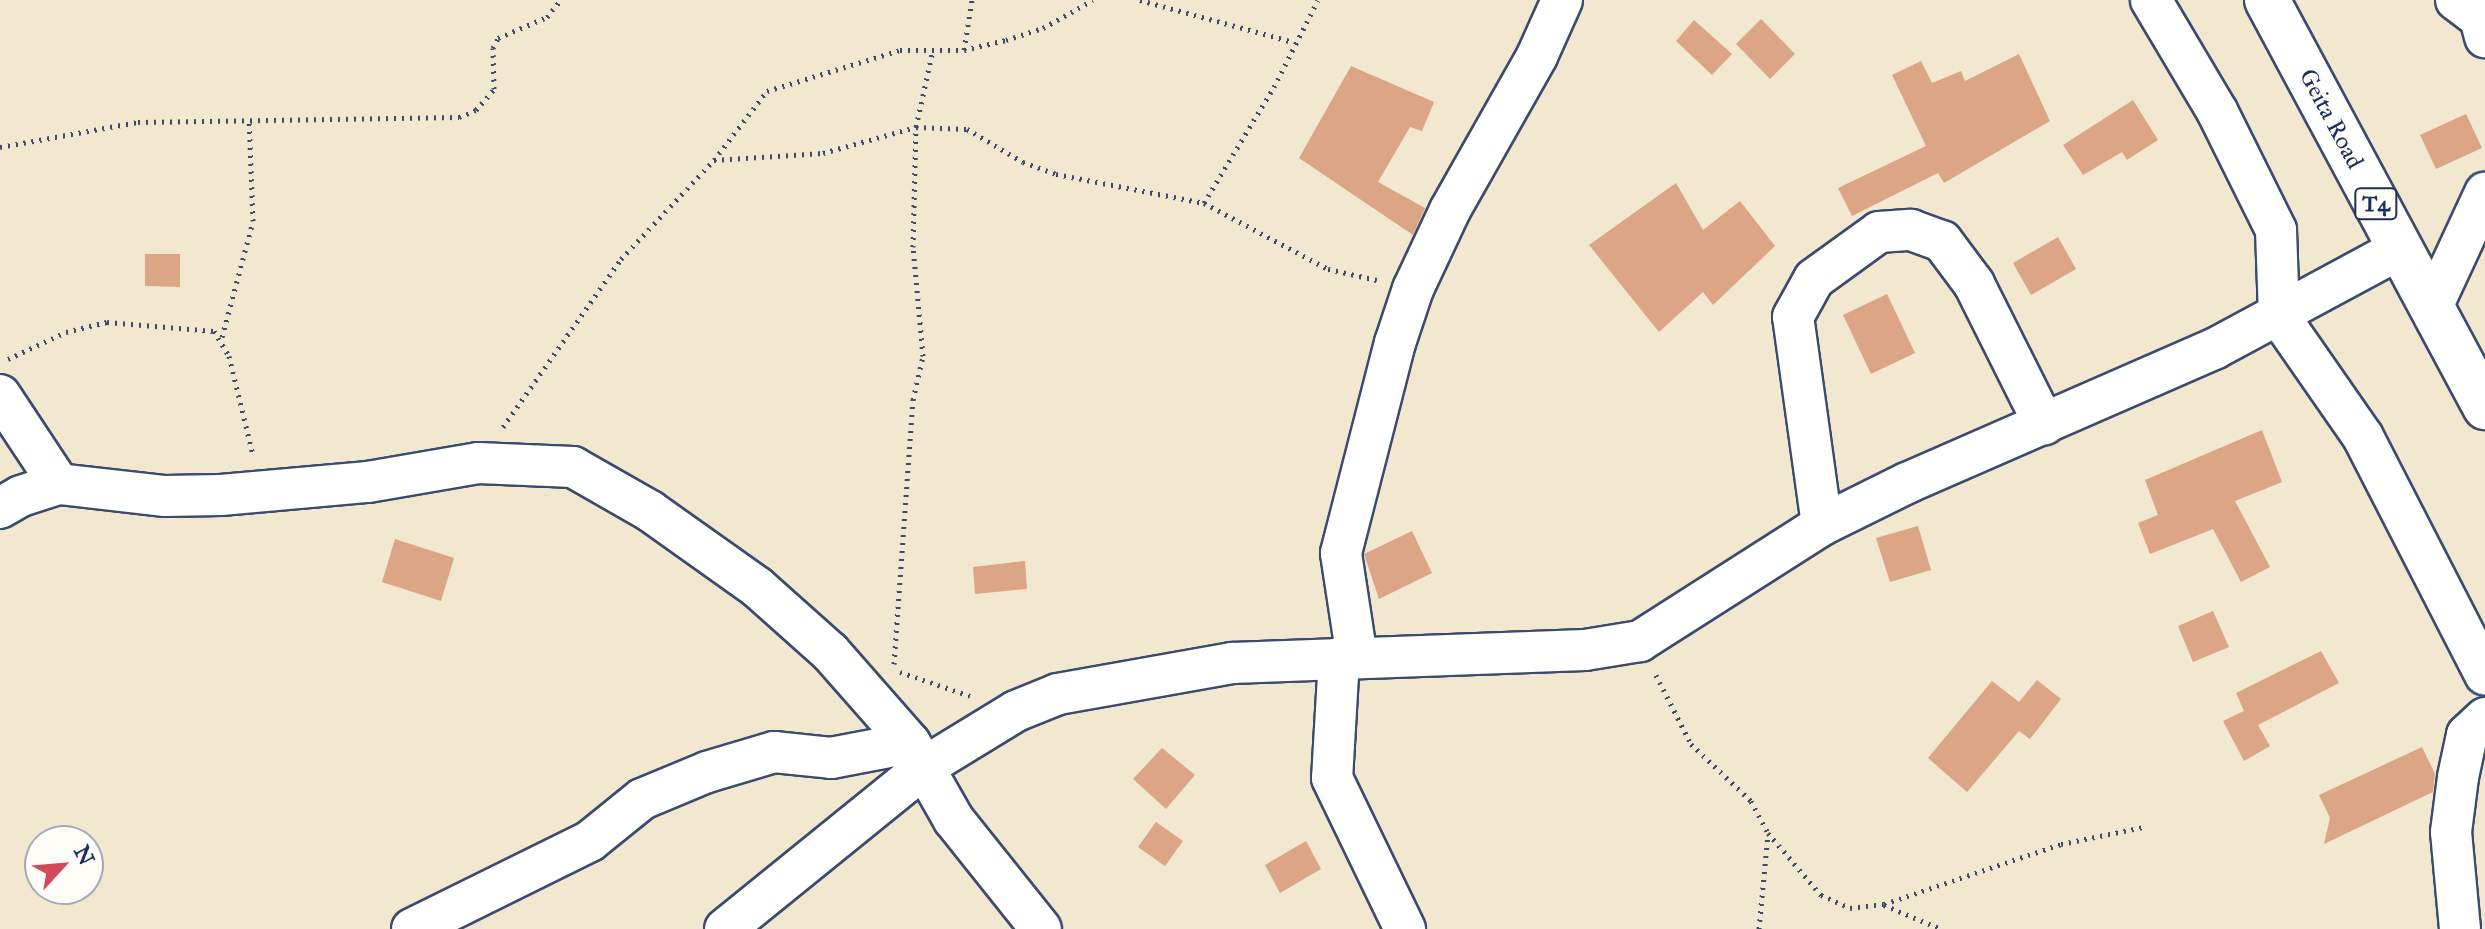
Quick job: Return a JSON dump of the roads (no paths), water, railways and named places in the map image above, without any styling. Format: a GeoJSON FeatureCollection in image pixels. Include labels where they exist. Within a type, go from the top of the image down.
{"type":"FeatureCollection","features":[{"type":"Feature","properties":{"kind":"highway","name":"Geita Road"},"geometry":{"type":"LineString","coordinates":[[2267,0],[2485,407]]}},
{"type":"Feature","properties":{"kind":"street"},"geometry":{"type":"LineString","coordinates":[[1405,929],[1332,778],[1348,658],[1341,553],[1413,289],[1562,0]]}},
{"type":"Feature","properties":{"kind":"street"},"geometry":{"type":"LineString","coordinates":[[2151,0],[2238,150],[2276,230],[2279,316],[2363,437],[2485,674]]}},
{"type":"Feature","properties":{"kind":"street"},"geometry":{"type":"LineString","coordinates":[[2432,307],[2485,193]]}},
{"type":"Feature","properties":{"kind":"street"},"geometry":{"type":"LineString","coordinates":[[1822,525],[1793,317],[1814,279],[1879,232],[1911,230],[1942,241],[1974,284],[2044,424]]}},
{"type":"Feature","properties":{"kind":"street"},"geometry":{"type":"LineString","coordinates":[[725,929],[918,754],[1016,711],[1058,694],[1123,679],[1232,663],[1585,650],[1640,641],[1822,525],[2279,316],[2400,249]]}},
{"type":"Feature","properties":{"kind":"street"},"geometry":{"type":"LineString","coordinates":[[0,395],[59,484]]}},
{"type":"Feature","properties":{"kind":"street"},"geometry":{"type":"LineString","coordinates":[[0,508],[21,496],[59,484],[165,496],[265,492],[368,482],[478,463],[573,467],[650,511],[800,623],[918,754],[954,820],[1041,929]]}},
{"type":"Feature","properties":{"kind":"street"},"geometry":{"type":"LineString","coordinates":[[2460,929],[2451,832],[2467,735],[2485,718]]}},
{"type":"Feature","properties":{"kind":"street"},"geometry":{"type":"LineString","coordinates":[[412,929],[590,841],[642,799],[707,772],[774,752],[831,758],[918,754]]}}]}
